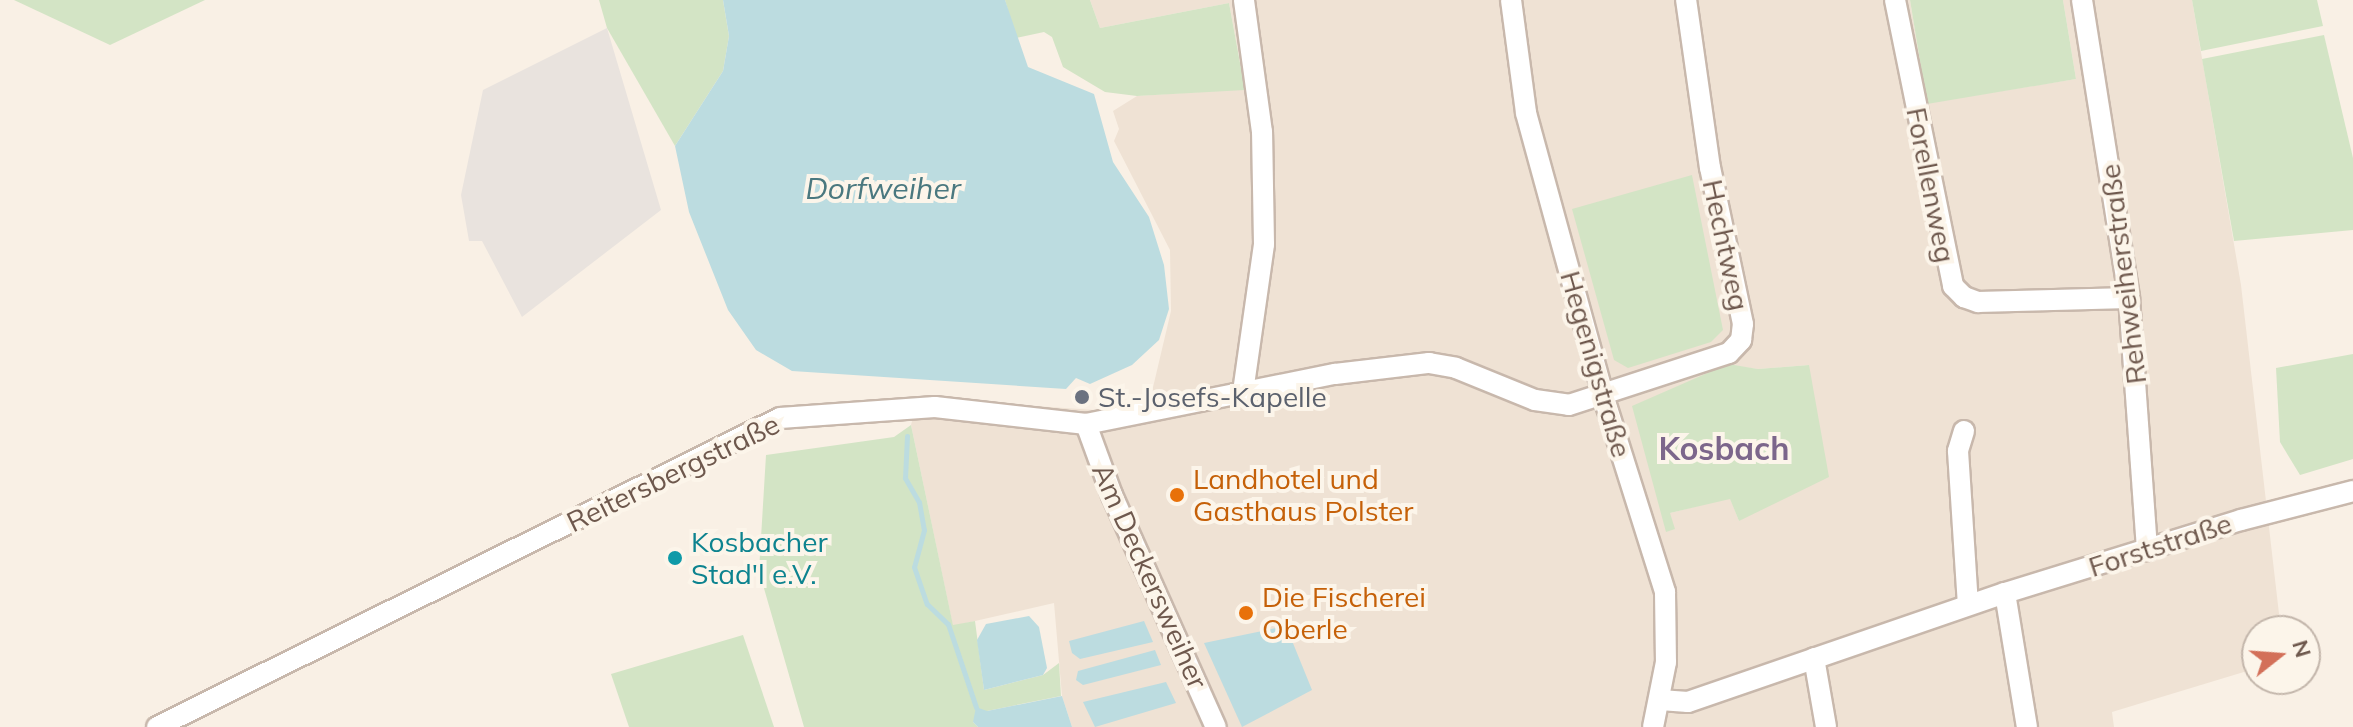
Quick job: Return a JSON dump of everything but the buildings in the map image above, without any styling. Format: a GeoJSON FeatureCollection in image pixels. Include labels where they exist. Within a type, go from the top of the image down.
{"type":"FeatureCollection","features":[{"type":"Feature","properties":{"kind":"street"},"geometry":{"type":"LineString","coordinates":[[1243,392],[1264,244],[1262,132],[1244,0]]}},
{"type":"Feature","properties":{"kind":"street","name":"Hegenigstraße"},"geometry":{"type":"LineString","coordinates":[[1511,0],[1526,113],[1603,395],[1665,592],[1667,649],[1653,727]]}},
{"type":"Feature","properties":{"kind":"street","name":"Hechtweg"},"geometry":{"type":"LineString","coordinates":[[1603,395],[1720,357],[1736,348],[1743,331],[1710,168],[1686,0]]}},
{"type":"Feature","properties":{"kind":"street","name":"Forellenweg"},"geometry":{"type":"LineString","coordinates":[[1895,0],[1953,286],[1964,297],[1978,302],[2129,298]]}},
{"type":"Feature","properties":{"kind":"street","name":"Rehweiherstraße"},"geometry":{"type":"LineString","coordinates":[[2082,0],[2129,298],[2147,550]]}},
{"type":"Feature","properties":{"kind":"street","name":"Reitersbergstraße"},"geometry":{"type":"LineString","coordinates":[[157,727],[780,418],[935,407],[1086,424],[1243,392],[1429,363],[1557,406],[1603,395]]}},
{"type":"Feature","properties":{"kind":"street","name":"Am Deckersweiher"},"geometry":{"type":"LineString","coordinates":[[1086,424],[1112,495],[1216,727]]}},
{"type":"Feature","properties":{"kind":"street"},"geometry":{"type":"LineString","coordinates":[[1964,431],[1958,451],[1968,605]]}},
{"type":"Feature","properties":{"kind":"street","name":"Forststraße"},"geometry":{"type":"LineString","coordinates":[[1660,700],[1688,702],[2005,593],[2353,491]]}},
{"type":"Feature","properties":{"kind":"street"},"geometry":{"type":"LineString","coordinates":[[2005,593],[2027,727]]}},
{"type":"Feature","properties":{"kind":"street"},"geometry":{"type":"LineString","coordinates":[[1814,658],[1826,727]]}},
{"type":"Feature","properties":{"kind":"shaded area"},"geometry":{"type":"Polygon","coordinates":[[[1090,0],[1910,0],[1927,103],[2076,79],[2063,0],[2192,0],[2241,285],[2279,615],[2241,615],[2241,673],[2112,712],[2114,727],[1072,727],[1062,696],[1054,603],[953,626],[911,425],[918,398],[1110,411],[1150,400],[1171,311],[1170,250],[1114,141],[1119,129],[1113,111],[1137,96],[1245,89],[1229,3],[1100,28],[1090,0]],[[1728,365],[1670,513],[1730,498],[1739,521],[1809,365],[1758,369],[1728,365]]]}},
{"type":"Feature","properties":{"kind":"shaded area"},"geometry":{"type":"Polygon","coordinates":[[[607,28],[661,210],[522,317],[482,241],[469,241],[461,195],[483,90],[607,28]]]}},
{"type":"Feature","properties":{"kind":"green space"},"geometry":{"type":"Polygon","coordinates":[[[14,0],[205,0],[110,45],[14,0]]]}},
{"type":"Feature","properties":{"kind":"green space"},"geometry":{"type":"Polygon","coordinates":[[[599,0],[723,0],[729,36],[723,71],[675,146],[607,28],[599,0]]]}},
{"type":"Feature","properties":{"kind":"green space"},"geometry":{"type":"Polygon","coordinates":[[[1005,0],[1090,0],[1100,28],[1229,3],[1245,90],[1137,96],[1105,92],[1063,67],[1052,37],[1044,32],[1016,38],[1005,0]]]}},
{"type":"Feature","properties":{"kind":"green space"},"geometry":{"type":"Polygon","coordinates":[[[1910,0],[2063,0],[2076,79],[1927,104],[1910,0]]]}},
{"type":"Feature","properties":{"kind":"green space"},"geometry":{"type":"Polygon","coordinates":[[[2192,0],[2317,0],[2323,26],[2201,51],[2192,0]]]}},
{"type":"Feature","properties":{"kind":"green space"},"geometry":{"type":"Polygon","coordinates":[[[2324,35],[2353,158],[2353,230],[2234,241],[2202,59],[2324,35]]]}},
{"type":"Feature","properties":{"kind":"green space"},"geometry":{"type":"Polygon","coordinates":[[[1692,175],[1723,330],[1711,342],[1628,368],[1614,360],[1572,209],[1692,175]]]}},
{"type":"Feature","properties":{"kind":"green space"},"geometry":{"type":"Polygon","coordinates":[[[2353,354],[2353,459],[2300,475],[2280,442],[2276,368],[2353,354]]]}},
{"type":"Feature","properties":{"kind":"green space"},"geometry":{"type":"Polygon","coordinates":[[[1728,364],[1758,369],[1809,365],[1829,477],[1739,521],[1730,499],[1670,513],[1675,529],[1666,532],[1632,406],[1728,364]]]}},
{"type":"Feature","properties":{"kind":"green space"},"geometry":{"type":"Polygon","coordinates":[[[911,425],[953,625],[975,621],[984,690],[1043,675],[1059,663],[1061,696],[987,711],[973,722],[978,727],[804,727],[759,571],[766,455],[894,437],[911,425]]]}},
{"type":"Feature","properties":{"kind":"green space"},"geometry":{"type":"Polygon","coordinates":[[[743,635],[774,727],[629,727],[611,674],[743,635]]]}},
{"type":"Feature","properties":{"kind":"water","name":"Dorfweiher"},"geometry":{"type":"Polygon","coordinates":[[[723,0],[1005,0],[1028,67],[1094,94],[1113,162],[1149,217],[1164,265],[1169,309],[1159,340],[1132,365],[1090,384],[1076,378],[1066,389],[792,371],[756,350],[728,310],[689,212],[675,146],[723,71],[729,36],[723,0]]]}},
{"type":"Feature","properties":{"kind":"water"},"geometry":{"type":"Polygon","coordinates":[[[1029,616],[1039,627],[1047,668],[1043,675],[984,690],[977,640],[986,624],[1029,616]]]}},
{"type":"Feature","properties":{"kind":"water"},"geometry":{"type":"Polygon","coordinates":[[[1144,621],[1153,642],[1080,659],[1072,653],[1069,641],[1144,621]]]}},
{"type":"Feature","properties":{"kind":"water"},"geometry":{"type":"Polygon","coordinates":[[[1286,626],[1312,690],[1242,727],[1204,643],[1286,626]]]}},
{"type":"Feature","properties":{"kind":"water"},"geometry":{"type":"Polygon","coordinates":[[[1155,650],[1161,665],[1083,685],[1076,680],[1078,671],[1155,650]]]}},
{"type":"Feature","properties":{"kind":"water"},"geometry":{"type":"Polygon","coordinates":[[[1166,682],[1176,703],[1095,727],[1083,702],[1166,682]]]}},
{"type":"Feature","properties":{"kind":"water"},"geometry":{"type":"Polygon","coordinates":[[[1062,696],[1072,727],[978,727],[973,722],[976,707],[987,711],[1062,696]]]}},
{"type":"Feature","properties":{"kind":"waterway"},"geometry":{"type":"LineString","coordinates":[[907,436],[905,478],[919,502],[924,530],[914,567],[927,604],[948,624],[976,707]]}},
{"type":"Feature","properties":{"kind":"place","name":"St.-Josefs-Kapelle"},"geometry":{"type":"Point","coordinates":[1082,397]}},
{"type":"Feature","properties":{"kind":"place","name":"Landhotel und Gasthaus Polster"},"geometry":{"type":"Point","coordinates":[1177,495]}},
{"type":"Feature","properties":{"kind":"place","name":"Kosbacher Stad'l e.V."},"geometry":{"type":"Point","coordinates":[675,558]}},
{"type":"Feature","properties":{"kind":"place","name":"Die Fischerei Oberle"},"geometry":{"type":"Point","coordinates":[1246,613]}},
{"type":"Feature","properties":{"kind":"district","name":"Kosbach"},"geometry":{"type":"Point","coordinates":[1724,448]}}]}
